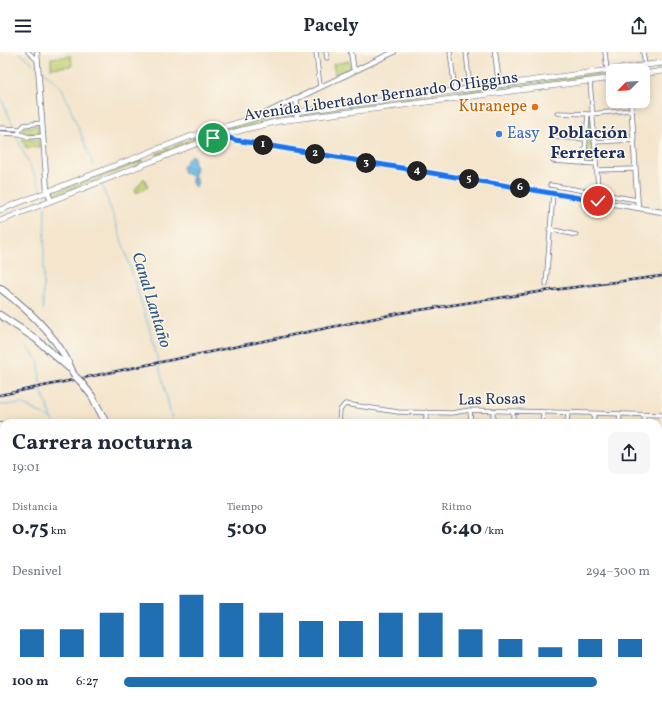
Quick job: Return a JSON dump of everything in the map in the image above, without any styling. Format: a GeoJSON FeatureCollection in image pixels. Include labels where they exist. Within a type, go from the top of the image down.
{"type":"FeatureCollection","features":[{"type":"Feature","properties":{"kind":"highway"},"geometry":{"type":"LineString","coordinates":[[0,288],[22,306],[45,329],[64,355],[74,374]]}},
{"type":"Feature","properties":{"kind":"highway"},"geometry":{"type":"LineString","coordinates":[[0,315],[40,342],[74,374],[92,396],[104,419]]}},
{"type":"Feature","properties":{"kind":"main road","name":"Avenida Libertador Bernardo O'Higgins"},"geometry":{"type":"LineString","coordinates":[[650,64],[662,63]]}},
{"type":"Feature","properties":{"kind":"main road","name":"Avenida Libertador Bernardo O'Higgins"},"geometry":{"type":"LineString","coordinates":[[0,210],[147,153],[219,127],[258,117],[606,71]]}},
{"type":"Feature","properties":{"kind":"main road"},"geometry":{"type":"LineString","coordinates":[[650,73],[662,71]]}},
{"type":"Feature","properties":{"kind":"main road","name":"Avenida Libertador Bernardo O'Higgins"},"geometry":{"type":"LineString","coordinates":[[0,221],[222,135],[266,124],[606,79]]}},
{"type":"Feature","properties":{"kind":"main road"},"geometry":{"type":"LineString","coordinates":[[393,98],[393,107]]}},
{"type":"Feature","properties":{"kind":"main road"},"geometry":{"type":"LineString","coordinates":[[147,153],[151,162]]}},
{"type":"Feature","properties":{"kind":"street"},"geometry":{"type":"LineString","coordinates":[[28,52],[38,60]]}},
{"type":"Feature","properties":{"kind":"street"},"geometry":{"type":"LineString","coordinates":[[37,52],[47,192],[51,200]]}},
{"type":"Feature","properties":{"kind":"street"},"geometry":{"type":"LineString","coordinates":[[316,52],[320,87]]}},
{"type":"Feature","properties":{"kind":"street"},"geometry":{"type":"LineString","coordinates":[[326,52],[328,58]]}},
{"type":"Feature","properties":{"kind":"street"},"geometry":{"type":"LineString","coordinates":[[351,52],[354,71]]}},
{"type":"Feature","properties":{"kind":"street"},"geometry":{"type":"LineString","coordinates":[[258,117],[394,52]]}},
{"type":"Feature","properties":{"kind":"street"},"geometry":{"type":"LineString","coordinates":[[450,52],[455,90]]}},
{"type":"Feature","properties":{"kind":"street"},"geometry":{"type":"LineString","coordinates":[[466,52],[470,88]]}},
{"type":"Feature","properties":{"kind":"street"},"geometry":{"type":"LineString","coordinates":[[495,52],[499,84]]}},
{"type":"Feature","properties":{"kind":"street"},"geometry":{"type":"LineString","coordinates":[[604,52],[609,64]]}},
{"type":"Feature","properties":{"kind":"street"},"geometry":{"type":"LineString","coordinates":[[643,52],[645,64]]}},
{"type":"Feature","properties":{"kind":"street"},"geometry":{"type":"LineString","coordinates":[[590,81],[590,113],[594,142],[598,201]]}},
{"type":"Feature","properties":{"kind":"street"},"geometry":{"type":"LineString","coordinates":[[296,98],[298,111],[296,119]]}},
{"type":"Feature","properties":{"kind":"street"},"geometry":{"type":"LineString","coordinates":[[557,113],[590,113],[631,110],[638,208]]}},
{"type":"Feature","properties":{"kind":"street"},"geometry":{"type":"LineString","coordinates":[[584,163],[590,113]]}},
{"type":"Feature","properties":{"kind":"street"},"geometry":{"type":"LineString","coordinates":[[0,128],[20,129],[28,124],[42,123]]}},
{"type":"Feature","properties":{"kind":"street"},"geometry":{"type":"LineString","coordinates":[[219,127],[222,135],[243,142],[662,212]]}},
{"type":"Feature","properties":{"kind":"street"},"geometry":{"type":"LineString","coordinates":[[20,129],[20,134]]}},
{"type":"Feature","properties":{"kind":"street"},"geometry":{"type":"LineString","coordinates":[[0,133],[20,134],[28,137],[43,136]]}},
{"type":"Feature","properties":{"kind":"street"},"geometry":{"type":"LineString","coordinates":[[554,137],[586,139]]}},
{"type":"Feature","properties":{"kind":"street"},"geometry":{"type":"LineString","coordinates":[[594,142],[633,140]]}},
{"type":"Feature","properties":{"kind":"street"},"geometry":{"type":"LineString","coordinates":[[553,161],[596,164]]}},
{"type":"Feature","properties":{"kind":"street"},"geometry":{"type":"LineString","coordinates":[[596,170],[635,168]]}},
{"type":"Feature","properties":{"kind":"street"},"geometry":{"type":"LineString","coordinates":[[550,186],[637,200]]}},
{"type":"Feature","properties":{"kind":"street"},"geometry":{"type":"LineString","coordinates":[[546,284],[549,229],[553,193]]}},
{"type":"Feature","properties":{"kind":"street"},"geometry":{"type":"LineString","coordinates":[[549,229],[576,235]]}},
{"type":"Feature","properties":{"kind":"street","name":"Las Rosas"},"geometry":{"type":"LineString","coordinates":[[339,419],[340,410],[345,404],[398,412],[459,413],[470,410],[662,415]]}},
{"type":"Feature","properties":{"kind":"street"},"geometry":{"type":"LineString","coordinates":[[470,410],[471,419]]}},
{"type":"Feature","properties":{"kind":"street"},"geometry":{"type":"LineString","coordinates":[[493,411],[493,419]]}},
{"type":"Feature","properties":{"kind":"street"},"geometry":{"type":"LineString","coordinates":[[513,411],[514,419]]}},
{"type":"Feature","properties":{"kind":"street"},"geometry":{"type":"LineString","coordinates":[[426,412],[426,419]]}},
{"type":"Feature","properties":{"kind":"street"},"geometry":{"type":"LineString","coordinates":[[542,419],[543,412]]}},
{"type":"Feature","properties":{"kind":"street"},"geometry":{"type":"LineString","coordinates":[[567,419],[568,413]]}},
{"type":"Feature","properties":{"kind":"street"},"geometry":{"type":"LineString","coordinates":[[594,414],[594,419]]}},
{"type":"Feature","properties":{"kind":"street"},"geometry":{"type":"LineString","coordinates":[[619,419],[620,414]]}},
{"type":"Feature","properties":{"kind":"green space"},"geometry":{"type":"Polygon","coordinates":[[[71,56],[72,66],[51,68],[51,58],[71,56]]]}},
{"type":"Feature","properties":{"kind":"green space"},"geometry":{"type":"Polygon","coordinates":[[[349,61],[350,68],[335,76],[333,64],[349,61]]]}},
{"type":"Feature","properties":{"kind":"green space"},"geometry":{"type":"Polygon","coordinates":[[[662,65],[662,68],[650,69],[650,67],[662,65]]]}},
{"type":"Feature","properties":{"kind":"green space"},"geometry":{"type":"Polygon","coordinates":[[[606,72],[606,75],[297,116],[226,131],[224,127],[297,112],[606,72]]]}},
{"type":"Feature","properties":{"kind":"green space"},"geometry":{"type":"Polygon","coordinates":[[[589,116],[591,116],[593,161],[586,161],[589,116]]]}},
{"type":"Feature","properties":{"kind":"green space"},"geometry":{"type":"Polygon","coordinates":[[[38,125],[39,134],[26,134],[22,131],[25,127],[38,125]]]}},
{"type":"Feature","properties":{"kind":"green space"},"geometry":{"type":"Polygon","coordinates":[[[214,132],[214,135],[160,155],[156,154],[192,138],[214,132]]]}},
{"type":"Feature","properties":{"kind":"green space"},"geometry":{"type":"Polygon","coordinates":[[[22,139],[38,140],[40,147],[26,148],[22,139]]]}},
{"type":"Feature","properties":{"kind":"green space"},"geometry":{"type":"Polygon","coordinates":[[[140,159],[143,161],[56,195],[52,195],[52,193],[140,159]]]}},
{"type":"Feature","properties":{"kind":"green space"},"geometry":{"type":"Polygon","coordinates":[[[144,178],[148,187],[136,192],[135,190],[144,178]]]}},
{"type":"Feature","properties":{"kind":"water"},"geometry":{"type":"Polygon","coordinates":[[[192,155],[194,157],[194,164],[196,167],[194,175],[198,183],[195,187],[192,183],[192,176],[184,173],[182,167],[192,155]]]}},
{"type":"Feature","properties":{"kind":"waterway","name":"Canal Lantaño"},"geometry":{"type":"LineString","coordinates":[[19,52],[33,63]]}},
{"type":"Feature","properties":{"kind":"waterway","name":"Canal Lantaño"},"geometry":{"type":"LineString","coordinates":[[42,70],[62,88],[94,166]]}},
{"type":"Feature","properties":{"kind":"waterway"},"geometry":{"type":"LineString","coordinates":[[0,96],[13,125]]}},
{"type":"Feature","properties":{"kind":"waterway"},"geometry":{"type":"LineString","coordinates":[[17,138],[41,189]]}},
{"type":"Feature","properties":{"kind":"waterway","name":"Canal Lantaño"},"geometry":{"type":"LineString","coordinates":[[102,185],[119,232],[152,337],[172,419]]}},
{"type":"Feature","properties":{"kind":"waterway"},"geometry":{"type":"LineString","coordinates":[[43,310],[45,207]]}},
{"type":"Feature","properties":{"kind":"waterway"},"geometry":{"type":"LineString","coordinates":[[25,344],[39,362],[40,383]]}},
{"type":"Feature","properties":{"kind":"waterway"},"geometry":{"type":"LineString","coordinates":[[41,390],[52,419]]}},
{"type":"Feature","properties":{"kind":"waterway"},"geometry":{"type":"LineString","coordinates":[[0,405],[23,404],[51,419]]}},
{"type":"Feature","properties":{"kind":"railway"},"geometry":{"type":"LineString","coordinates":[[0,395],[400,313],[545,291],[662,276]]}},
{"type":"Feature","properties":{"kind":"place","name":"Kuranepe"},"geometry":{"type":"Point","coordinates":[535,107]}},
{"type":"Feature","properties":{"kind":"place","name":"Easy"},"geometry":{"type":"Point","coordinates":[499,134]}},
{"type":"Feature","properties":{"kind":"district","name":"Población Ferretera"},"geometry":{"type":"Point","coordinates":[588,143]}},
{"type":"Feature","properties":{"kind":"route"},"geometry":{"type":"LineString","coordinates":[[213,138],[222,135],[235,140],[598,201]]}}]}
